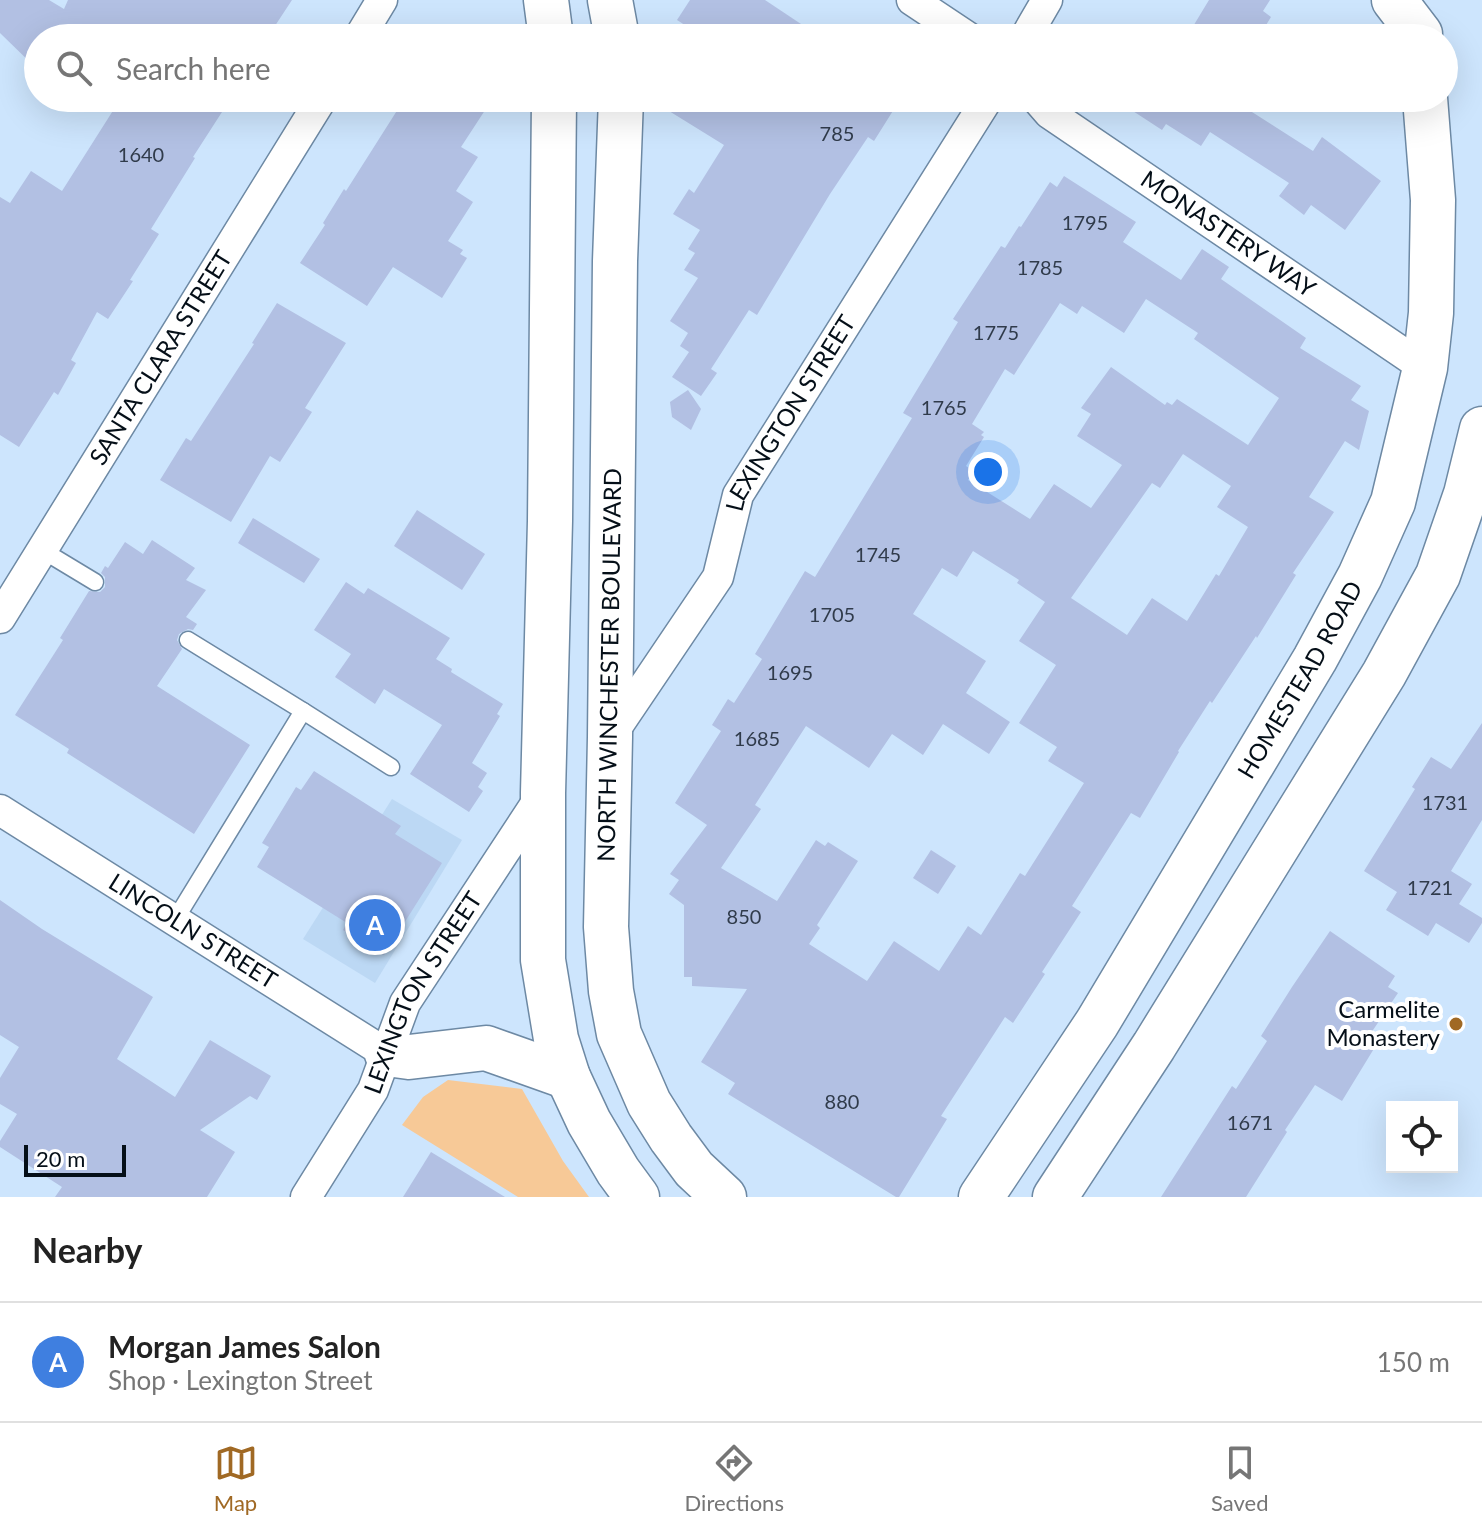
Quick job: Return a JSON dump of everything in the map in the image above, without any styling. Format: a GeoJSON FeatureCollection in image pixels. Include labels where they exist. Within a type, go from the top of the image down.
{"type":"FeatureCollection","features":[{"type":"Feature","properties":{"kind":"main road"},"geometry":{"type":"LineString","coordinates":[[546,0],[549,24]]}},
{"type":"Feature","properties":{"kind":"main road"},"geometry":{"type":"LineString","coordinates":[[610,0],[614,24]]}},
{"type":"Feature","properties":{"kind":"main road"},"geometry":{"type":"LineString","coordinates":[[1394,0],[1419,24]]}},
{"type":"Feature","properties":{"kind":"main road"},"geometry":{"type":"LineString","coordinates":[[554,112],[543,960],[556,1039],[568,1077],[589,1122],[637,1197]]}},
{"type":"Feature","properties":{"kind":"main road","name":"NORTH WINCHESTER BOULEVARD"},"geometry":{"type":"LineString","coordinates":[[620,112],[615,261],[606,927],[611,991],[619,1034],[649,1103],[694,1169],[724,1197]]}},
{"type":"Feature","properties":{"kind":"main road","name":"HOMESTEAD ROAD"},"geometry":{"type":"LineString","coordinates":[[981,1197],[1097,1023],[1315,659],[1360,576],[1393,502],[1425,368],[1431,313],[1433,200],[1426,112]]}},
{"type":"Feature","properties":{"kind":"main road"},"geometry":{"type":"LineString","coordinates":[[1055,1197],[1154,1046],[1384,674],[1438,575],[1466,494],[1482,429]]}},
{"type":"Feature","properties":{"kind":"main road"},"geometry":{"type":"LineString","coordinates":[[387,1054],[409,1057],[486,1048],[568,1077]]}},
{"type":"Feature","properties":{"kind":"street"},"geometry":{"type":"LineString","coordinates":[[367,24],[382,0]]}},
{"type":"Feature","properties":{"kind":"street"},"geometry":{"type":"LineString","coordinates":[[912,0],[948,24]]}},
{"type":"Feature","properties":{"kind":"street"},"geometry":{"type":"LineString","coordinates":[[1033,24],[1047,0]]}},
{"type":"Feature","properties":{"kind":"street","name":"SANTA CLARA STREET"},"geometry":{"type":"LineString","coordinates":[[0,618],[313,112]]}},
{"type":"Feature","properties":{"kind":"street","name":"LEXINGTON STREET"},"geometry":{"type":"LineString","coordinates":[[610,737],[718,577],[738,495],[979,112]]}},
{"type":"Feature","properties":{"kind":"street","name":"MONASTERY WAY"},"geometry":{"type":"LineString","coordinates":[[1048,112],[1425,368]]}},
{"type":"Feature","properties":{"kind":"street","name":"LEXINGTON STREET"},"geometry":{"type":"LineString","coordinates":[[306,1197],[373,1090],[405,1003],[543,793]]}},
{"type":"Feature","properties":{"kind":"street","name":"LINCOLN STREET"},"geometry":{"type":"LineString","coordinates":[[0,810],[387,1054]]}},
{"type":"Feature","properties":{"kind":"lane"},"geometry":{"type":"LineString","coordinates":[[42,550],[95,582]]}},
{"type":"Feature","properties":{"kind":"lane"},"geometry":{"type":"LineString","coordinates":[[188,640],[391,767]]}},
{"type":"Feature","properties":{"kind":"lane"},"geometry":{"type":"LineString","coordinates":[[175,920],[303,711]]}},
{"type":"Feature","properties":{"kind":"shaded area"},"geometry":{"type":"Polygon","coordinates":[[[392,799],[462,840],[375,983],[303,939],[392,799]]]}},
{"type":"Feature","properties":{"kind":"shaded area"},"geometry":{"type":"Polygon","coordinates":[[[448,1080],[522,1089],[563,1161],[589,1197],[518,1197],[402,1125],[423,1097],[448,1080]]]}},
{"type":"Feature","properties":{"kind":"building"},"geometry":{"type":"Polygon","coordinates":[[[0,0],[49,0],[64,9],[68,0],[292,0],[276,24],[24,24],[24,56],[0,33],[0,0]]]}},
{"type":"Feature","properties":{"kind":"building"},"geometry":{"type":"Polygon","coordinates":[[[690,0],[765,0],[801,24],[683,24],[677,20],[690,0]]]}},
{"type":"Feature","properties":{"kind":"building"},"geometry":{"type":"Polygon","coordinates":[[[1209,0],[1270,0],[1263,11],[1271,17],[1267,24],[1194,24],[1209,0]]]}},
{"type":"Feature","properties":{"kind":"building"},"geometry":{"type":"Polygon","coordinates":[[[112,112],[222,112],[151,229],[159,234],[130,280],[133,281],[108,319],[97,312],[71,360],[76,363],[58,395],[54,392],[19,447],[0,435],[0,197],[10,203],[31,171],[62,191],[112,112]]]}},
{"type":"Feature","properties":{"kind":"building"},"geometry":{"type":"Polygon","coordinates":[[[396,112],[484,112],[461,147],[478,157],[456,191],[473,202],[448,241],[463,250],[460,254],[467,258],[442,298],[393,267],[367,306],[300,263],[344,189],[346,191],[396,112]]]}},
{"type":"Feature","properties":{"kind":"building"},"geometry":{"type":"Polygon","coordinates":[[[671,112],[892,112],[874,141],[868,137],[830,194],[757,315],[749,310],[711,369],[717,373],[701,396],[672,377],[689,352],[680,346],[688,333],[670,321],[698,278],[684,270],[695,253],[688,249],[700,230],[673,214],[689,189],[694,193],[724,145],[671,112]]]}},
{"type":"Feature","properties":{"kind":"building"},"geometry":{"type":"Polygon","coordinates":[[[1134,112],[1252,112],[1313,151],[1322,137],[1381,181],[1345,230],[1311,205],[1304,215],[1279,196],[1289,183],[1210,132],[1201,146],[1166,124],[1162,130],[1134,112]]]}},
{"type":"Feature","properties":{"kind":"building"},"geometry":{"type":"Polygon","coordinates":[[[1064,176],[1136,222],[1123,242],[1181,280],[1202,249],[1229,267],[1221,279],[1306,338],[1300,348],[1361,386],[1351,400],[1369,411],[1359,450],[1345,441],[1309,497],[1334,512],[1293,573],[1296,575],[1257,638],[1212,703],[1210,701],[1178,751],[1140,818],[1131,813],[1072,906],[1081,912],[1042,972],[1045,974],[1013,1023],[1005,1017],[941,1116],[947,1119],[899,1197],[896,1197],[728,1094],[735,1083],[701,1062],[747,989],[692,986],[692,977],[684,977],[684,905],[669,894],[679,880],[670,874],[707,825],[675,803],[721,731],[712,725],[728,699],[734,703],[762,659],[755,654],[805,571],[815,577],[912,418],[903,413],[958,322],[953,319],[1001,246],[1005,248],[1050,182],[1057,187],[1064,176]],[[1146,299],[1124,333],[1082,306],[1077,314],[1060,303],[1014,375],[1005,369],[972,424],[984,432],[981,435],[984,437],[966,466],[974,471],[968,480],[1030,519],[1054,484],[1091,508],[1122,465],[1077,436],[1091,414],[1081,408],[1111,367],[1165,405],[1167,402],[1172,405],[1177,399],[1248,445],[1279,398],[1194,339],[1198,333],[1146,299]],[[1183,454],[1160,488],[1152,483],[1071,598],[1127,635],[1152,598],[1187,621],[1248,527],[1217,507],[1231,486],[1183,454]],[[973,551],[957,577],[942,568],[913,614],[986,661],[966,693],[1010,722],[989,754],[943,724],[923,755],[892,734],[869,768],[806,726],[755,805],[761,809],[721,868],[777,901],[816,840],[825,846],[828,842],[858,861],[817,925],[820,928],[809,944],[867,981],[894,941],[939,971],[968,926],[981,935],[1020,873],[1025,876],[1084,783],[1048,761],[1057,747],[1019,723],[1056,665],[1019,641],[1045,602],[1017,583],[1019,580],[973,551]]]}},
{"type":"Feature","properties":{"kind":"building"},"geometry":{"type":"Polygon","coordinates":[[[277,303],[346,343],[305,408],[312,412],[280,462],[270,456],[231,522],[160,480],[186,438],[191,441],[277,303]]]}},
{"type":"Feature","properties":{"kind":"building"},"geometry":{"type":"Polygon","coordinates":[[[688,390],[701,409],[691,430],[672,417],[670,402],[688,390]]]}},
{"type":"Feature","properties":{"kind":"building"},"geometry":{"type":"Polygon","coordinates":[[[417,510],[485,554],[462,590],[394,546],[417,510]]]}},
{"type":"Feature","properties":{"kind":"building"},"geometry":{"type":"Polygon","coordinates":[[[253,518],[320,559],[304,583],[238,543],[253,518]]]}},
{"type":"Feature","properties":{"kind":"building"},"geometry":{"type":"Polygon","coordinates":[[[152,540],[195,568],[186,580],[206,590],[186,617],[197,624],[193,630],[179,634],[177,640],[182,649],[157,686],[250,745],[194,834],[67,753],[69,749],[15,715],[63,640],[60,638],[89,591],[100,592],[105,587],[105,577],[101,573],[105,566],[108,568],[125,542],[143,554],[152,540]]]}},
{"type":"Feature","properties":{"kind":"building"},"geometry":{"type":"Polygon","coordinates":[[[346,582],[364,594],[368,588],[450,638],[436,659],[452,669],[451,672],[503,704],[497,714],[500,716],[472,763],[487,773],[478,787],[483,791],[469,812],[410,774],[442,725],[384,689],[375,704],[335,677],[351,654],[314,630],[346,582]]]}},
{"type":"Feature","properties":{"kind":"building"},"geometry":{"type":"Polygon","coordinates":[[[1482,723],[1482,820],[1451,871],[1472,884],[1459,904],[1482,918],[1469,943],[1436,923],[1428,936],[1386,910],[1397,892],[1364,871],[1415,789],[1412,787],[1431,757],[1451,769],[1482,723]]]}},
{"type":"Feature","properties":{"kind":"building"},"geometry":{"type":"Polygon","coordinates":[[[314,771],[401,826],[395,834],[442,863],[384,955],[343,930],[347,923],[257,867],[269,847],[262,843],[296,787],[301,790],[314,771]]]}},
{"type":"Feature","properties":{"kind":"building"},"geometry":{"type":"Polygon","coordinates":[[[931,850],[956,866],[938,894],[913,878],[931,850]]]}},
{"type":"Feature","properties":{"kind":"building"},"geometry":{"type":"Polygon","coordinates":[[[0,900],[153,997],[117,1059],[175,1097],[210,1040],[271,1076],[257,1100],[250,1096],[200,1130],[235,1152],[207,1197],[55,1197],[62,1187],[0,1147],[0,1141],[17,1114],[0,1104],[0,1078],[19,1047],[0,1035],[0,900]]]}},
{"type":"Feature","properties":{"kind":"building"},"geometry":{"type":"Polygon","coordinates":[[[1330,931],[1395,976],[1388,987],[1398,993],[1369,1036],[1378,1042],[1342,1101],[1315,1085],[1246,1197],[1161,1197],[1232,1086],[1236,1089],[1267,1041],[1261,1036],[1330,931]]]}},
{"type":"Feature","properties":{"kind":"building"},"geometry":{"type":"Polygon","coordinates":[[[431,1152],[505,1197],[403,1197],[431,1152]]]}},
{"type":"Feature","properties":{"kind":"place","name":"Morgan James Salon"},"geometry":{"type":"Point","coordinates":[375,925]}},
{"type":"Feature","properties":{"kind":"place","name":"Carmelite Monastery"},"geometry":{"type":"Point","coordinates":[1456,1024]}}]}
